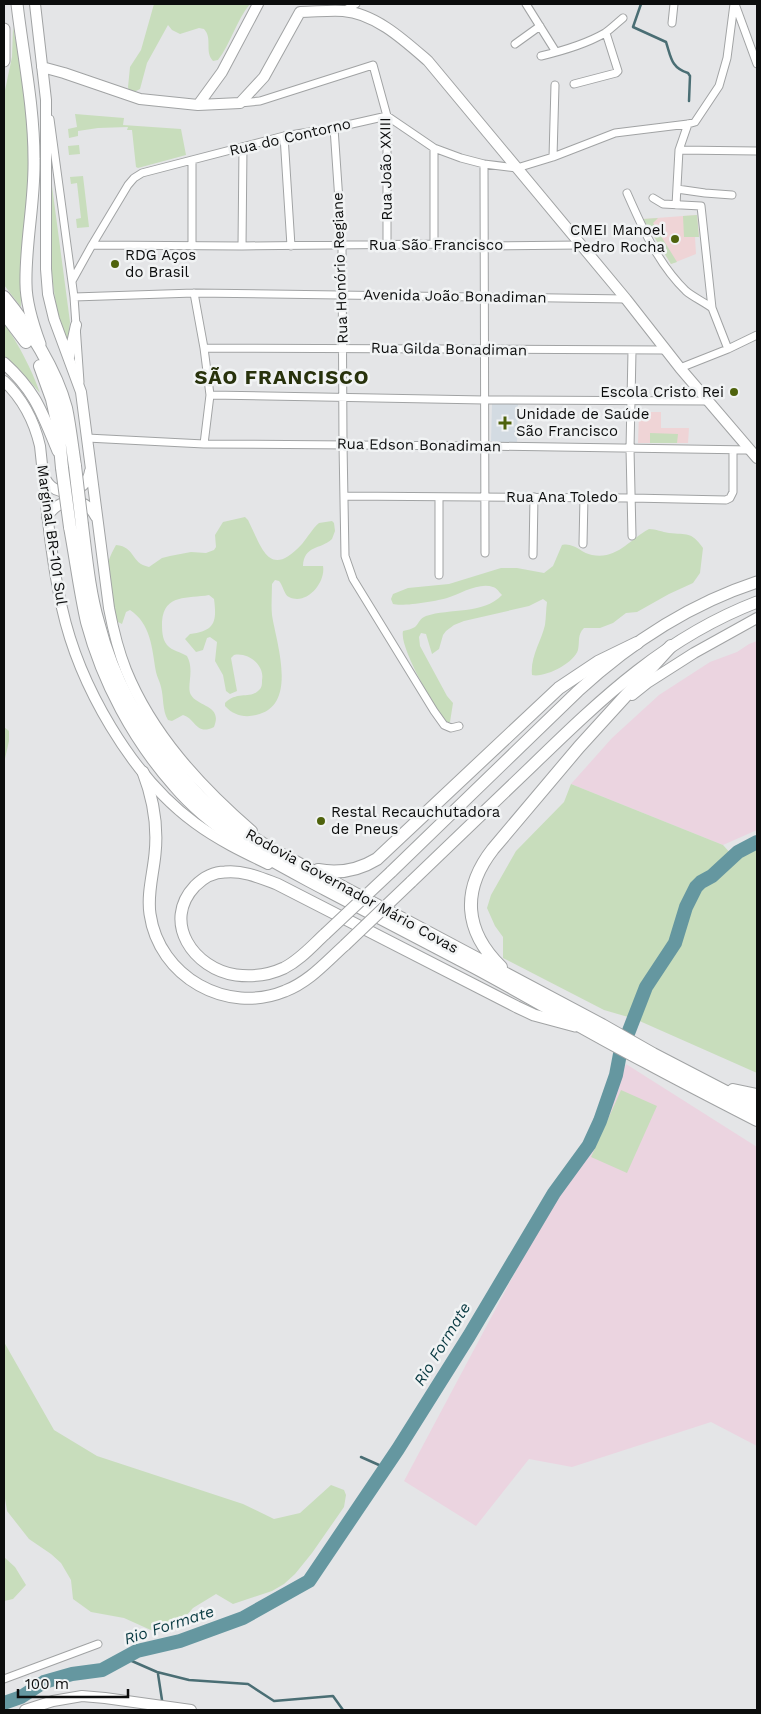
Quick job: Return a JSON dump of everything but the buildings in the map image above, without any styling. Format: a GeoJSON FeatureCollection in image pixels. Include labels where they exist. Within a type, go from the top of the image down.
{"type":"FeatureCollection","features":[{"type":"Feature","properties":{"kind":"highway","name":"Rodovia Governador Mário Covas"},"geometry":{"type":"LineString","coordinates":[[4,296],[45,359],[59,388],[66,408],[66,464]]}},
{"type":"Feature","properties":{"kind":"highway","name":"Rodovia Governador Mário Covas"},"geometry":{"type":"LineString","coordinates":[[4,313],[29,347],[48,386],[66,464],[76,526],[100,631],[121,687],[139,720],[159,749],[207,804],[240,830],[271,848],[516,980],[757,1120]]}},
{"type":"Feature","properties":{"kind":"highway","name":"Rodovia Governador Mário Covas"},"geometry":{"type":"LineString","coordinates":[[76,526],[83,603],[93,641],[111,687],[131,725],[152,758],[174,786],[201,814],[233,837],[288,869],[582,1027],[600,1030]]}},
{"type":"Feature","properties":{"kind":"highway"},"geometry":{"type":"LineString","coordinates":[[304,866],[320,871],[337,872],[362,867],[377,859],[559,688],[585,670],[637,643]]}},
{"type":"Feature","properties":{"kind":"highway"},"geometry":{"type":"LineString","coordinates":[[516,980],[492,959],[476,933],[470,905],[475,879],[493,849],[608,715],[671,646]]}},
{"type":"Feature","properties":{"kind":"highway","name":"Rodovia Governador Mário Covas"},"geometry":{"type":"LineString","coordinates":[[650,1058],[716,1087],[757,1108]]}},
{"type":"Feature","properties":{"kind":"highway"},"geometry":{"type":"LineString","coordinates":[[716,1087],[757,1095]]}},
{"type":"Feature","properties":{"kind":"main road"},"geometry":{"type":"LineString","coordinates":[[198,104],[222,72],[258,4]]}},
{"type":"Feature","properties":{"kind":"main road"},"geometry":{"type":"LineString","coordinates":[[35,5],[46,100],[46,269],[48,294],[54,318],[81,392],[109,608],[117,642],[134,688],[152,720],[194,776],[217,801],[271,848]]}},
{"type":"Feature","properties":{"kind":"main road"},"geometry":{"type":"LineString","coordinates":[[17,7],[33,128],[34,160],[26,286],[32,321],[45,359]]}},
{"type":"Feature","properties":{"kind":"main road"},"geometry":{"type":"LineString","coordinates":[[42,67],[140,99],[198,104],[240,103],[264,77],[302,8],[359,14],[401,36],[428,62],[626,299],[665,350],[754,454]]}},
{"type":"Feature","properties":{"kind":"main road"},"geometry":{"type":"LineString","coordinates":[[4,29],[4,61]]}},
{"type":"Feature","properties":{"kind":"main road"},"geometry":{"type":"LineString","coordinates":[[68,358],[76,324]]}},
{"type":"Feature","properties":{"kind":"main road"},"geometry":{"type":"LineString","coordinates":[[4,363],[25,384],[36,399],[66,464]]}},
{"type":"Feature","properties":{"kind":"main road","name":"Marginal BR-101 Sul"},"geometry":{"type":"LineString","coordinates":[[4,381],[26,406],[33,422],[40,446],[47,517],[62,608],[73,648],[104,716],[143,772],[182,813],[227,844],[269,865],[288,869]]}},
{"type":"Feature","properties":{"kind":"main road"},"geometry":{"type":"LineString","coordinates":[[43,474],[46,482],[58,491],[74,491],[86,482],[90,468]]}},
{"type":"Feature","properties":{"kind":"main road"},"geometry":{"type":"LineString","coordinates":[[47,517],[50,511],[60,503],[75,501],[88,507],[97,520]]}},
{"type":"Feature","properties":{"kind":"main road"},"geometry":{"type":"LineString","coordinates":[[582,1027],[522,1010],[277,884],[252,876],[227,872],[208,877],[192,890],[185,902],[182,915],[184,935],[196,955],[215,969],[240,976],[258,976],[282,969],[296,960],[325,934],[391,872],[594,676],[637,643],[677,617],[700,604],[757,582]]}},
{"type":"Feature","properties":{"kind":"main road"},"geometry":{"type":"LineString","coordinates":[[143,772],[151,798],[155,825],[155,853],[149,894],[152,926],[166,955],[188,979],[206,990],[245,999],[265,997],[284,992],[302,982],[345,944],[589,710],[618,685],[671,646],[706,626],[757,602]]}},
{"type":"Feature","properties":{"kind":"main road"},"geometry":{"type":"LineString","coordinates":[[608,715],[647,683],[694,653],[757,618]]}},
{"type":"Feature","properties":{"kind":"main road"},"geometry":{"type":"LineString","coordinates":[[24,1710],[53,1700],[88,1696],[191,1710]]}},
{"type":"Feature","properties":{"kind":"street"},"geometry":{"type":"LineString","coordinates":[[343,11],[356,4]]}},
{"type":"Feature","properties":{"kind":"street"},"geometry":{"type":"LineString","coordinates":[[526,4],[556,52]]}},
{"type":"Feature","properties":{"kind":"street"},"geometry":{"type":"LineString","coordinates":[[672,22],[674,4]]}},
{"type":"Feature","properties":{"kind":"street"},"geometry":{"type":"LineString","coordinates":[[734,4],[757,64]]}},
{"type":"Feature","properties":{"kind":"street"},"geometry":{"type":"LineString","coordinates":[[387,116],[434,148],[484,164],[517,168],[553,157],[615,133],[696,122],[719,86],[727,58],[734,4]]}},
{"type":"Feature","properties":{"kind":"street"},"geometry":{"type":"LineString","coordinates":[[541,56],[606,33],[624,18]]}},
{"type":"Feature","properties":{"kind":"street"},"geometry":{"type":"LineString","coordinates":[[515,44],[540,26]]}},
{"type":"Feature","properties":{"kind":"street"},"geometry":{"type":"LineString","coordinates":[[574,84],[616,74],[618,71],[606,33]]}},
{"type":"Feature","properties":{"kind":"street","name":"Rua João XXIII"},"geometry":{"type":"LineString","coordinates":[[240,103],[260,100],[373,65],[387,116],[386,244]]}},
{"type":"Feature","properties":{"kind":"street"},"geometry":{"type":"LineString","coordinates":[[553,157],[555,84]]}},
{"type":"Feature","properties":{"kind":"street"},"geometry":{"type":"LineString","coordinates":[[46,100],[54,144],[74,297],[81,392]]}},
{"type":"Feature","properties":{"kind":"street","name":"Rua do Contorno"},"geometry":{"type":"LineString","coordinates":[[92,246],[134,178],[142,173],[284,136],[334,128],[387,116]]}},
{"type":"Feature","properties":{"kind":"street"},"geometry":{"type":"LineString","coordinates":[[676,205],[680,150],[688,124]]}},
{"type":"Feature","properties":{"kind":"street","name":"Rua Honório Regiane"},"geometry":{"type":"LineString","coordinates":[[334,128],[342,245],[343,444],[346,556],[353,580],[444,725],[451,728],[459,726]]}},
{"type":"Feature","properties":{"kind":"street"},"geometry":{"type":"LineString","coordinates":[[284,136],[291,246]]}},
{"type":"Feature","properties":{"kind":"street"},"geometry":{"type":"LineString","coordinates":[[242,246],[243,147]]}},
{"type":"Feature","properties":{"kind":"street"},"geometry":{"type":"LineString","coordinates":[[434,148],[434,244]]}},
{"type":"Feature","properties":{"kind":"street"},"geometry":{"type":"LineString","coordinates":[[680,150],[757,151]]}},
{"type":"Feature","properties":{"kind":"street"},"geometry":{"type":"LineString","coordinates":[[192,160],[192,246]]}},
{"type":"Feature","properties":{"kind":"street"},"geometry":{"type":"LineString","coordinates":[[484,164],[485,552]]}},
{"type":"Feature","properties":{"kind":"street"},"geometry":{"type":"LineString","coordinates":[[677,189],[732,195]]}},
{"type":"Feature","properties":{"kind":"street"},"geometry":{"type":"LineString","coordinates":[[627,193],[642,228],[666,267],[686,291],[712,308]]}},
{"type":"Feature","properties":{"kind":"street"},"geometry":{"type":"LineString","coordinates":[[705,193],[701,206],[712,308],[728,349]]}},
{"type":"Feature","properties":{"kind":"street"},"geometry":{"type":"LineString","coordinates":[[653,198],[663,204],[701,206]]}},
{"type":"Feature","properties":{"kind":"street","name":"Rua São Francisco"},"geometry":{"type":"LineString","coordinates":[[92,246],[581,245]]}},
{"type":"Feature","properties":{"kind":"street"},"geometry":{"type":"LineString","coordinates":[[72,281],[92,246]]}},
{"type":"Feature","properties":{"kind":"street"},"geometry":{"type":"LineString","coordinates":[[194,293],[210,395],[204,444]]}},
{"type":"Feature","properties":{"kind":"street","name":"Avenida João Bonadiman"},"geometry":{"type":"LineString","coordinates":[[74,297],[194,293],[626,299]]}},
{"type":"Feature","properties":{"kind":"street"},"geometry":{"type":"LineString","coordinates":[[680,368],[757,335]]}},
{"type":"Feature","properties":{"kind":"street","name":"Rua Gilda Bonadiman"},"geometry":{"type":"LineString","coordinates":[[204,348],[665,350]]}},
{"type":"Feature","properties":{"kind":"street"},"geometry":{"type":"LineString","coordinates":[[632,351],[630,449],[632,536]]}},
{"type":"Feature","properties":{"kind":"street"},"geometry":{"type":"LineString","coordinates":[[210,395],[484,400],[708,401]]}},
{"type":"Feature","properties":{"kind":"street","name":"Rua Edson Bonadiman"},"geometry":{"type":"LineString","coordinates":[[87,438],[204,444],[484,446],[733,451],[754,454]]}},
{"type":"Feature","properties":{"kind":"street","name":"Rua Ana Toledo"},"geometry":{"type":"LineString","coordinates":[[344,496],[584,497],[726,500],[730,498],[733,492],[733,451]]}},
{"type":"Feature","properties":{"kind":"street"},"geometry":{"type":"LineString","coordinates":[[439,496],[439,575]]}},
{"type":"Feature","properties":{"kind":"street"},"geometry":{"type":"LineString","coordinates":[[533,555],[534,497]]}},
{"type":"Feature","properties":{"kind":"street"},"geometry":{"type":"LineString","coordinates":[[583,544],[584,497]]}},
{"type":"Feature","properties":{"kind":"street"},"geometry":{"type":"LineString","coordinates":[[4,1678],[98,1644]]}},
{"type":"Feature","properties":{"kind":"shaded area","name":"CMEI Manoel Pedro Rocha"},"geometry":{"type":"Polygon","coordinates":[[[697,215],[699,237],[695,237],[696,254],[671,264],[643,219],[697,215]]]}},
{"type":"Feature","properties":{"kind":"shaded area","name":"Unidade de Saúde São Francisco"},"geometry":{"type":"Polygon","coordinates":[[[492,404],[518,404],[517,443],[491,442],[492,404]]]}},
{"type":"Feature","properties":{"kind":"shaded area"},"geometry":{"type":"Polygon","coordinates":[[[641,412],[661,412],[661,428],[689,428],[688,443],[638,443],[639,414],[641,412]]]}},
{"type":"Feature","properties":{"kind":"shaded area"},"geometry":{"type":"Polygon","coordinates":[[[757,641],[757,830],[723,845],[571,784],[612,738],[659,695],[710,662],[737,652],[757,641]]]}},
{"type":"Feature","properties":{"kind":"shaded area"},"geometry":{"type":"Polygon","coordinates":[[[626,1064],[757,1147],[757,1446],[711,1422],[572,1467],[529,1459],[476,1526],[404,1481],[626,1064]]]}},
{"type":"Feature","properties":{"kind":"green space"},"geometry":{"type":"Polygon","coordinates":[[[154,4],[250,4],[218,60],[213,61],[210,57],[208,37],[204,29],[199,28],[180,34],[172,30],[168,25],[147,63],[140,89],[130,94],[128,87],[130,67],[141,50],[154,4]]]}},
{"type":"Feature","properties":{"kind":"green space"},"geometry":{"type":"Polygon","coordinates":[[[13,27],[23,87],[29,148],[29,189],[22,262],[21,307],[4,285],[4,95],[12,57],[13,27]]]}},
{"type":"Feature","properties":{"kind":"green space"},"geometry":{"type":"Polygon","coordinates":[[[75,114],[124,118],[123,125],[181,129],[186,155],[138,168],[136,167],[132,130],[127,130],[128,127],[98,128],[78,131],[78,136],[69,138],[68,129],[77,127],[75,114]]]}},
{"type":"Feature","properties":{"kind":"green space"},"geometry":{"type":"Polygon","coordinates":[[[79,145],[80,154],[69,155],[68,146],[79,145]]]}},
{"type":"Feature","properties":{"kind":"green space"},"geometry":{"type":"Polygon","coordinates":[[[50,171],[70,322],[67,347],[56,304],[53,282],[50,238],[50,171]]]}},
{"type":"Feature","properties":{"kind":"green space"},"geometry":{"type":"Polygon","coordinates":[[[83,176],[89,227],[77,228],[76,219],[81,218],[77,183],[71,184],[70,177],[83,176]]]}},
{"type":"Feature","properties":{"kind":"green space"},"geometry":{"type":"Polygon","coordinates":[[[697,215],[699,237],[684,237],[683,216],[697,215]]]}},
{"type":"Feature","properties":{"kind":"green space"},"geometry":{"type":"Polygon","coordinates":[[[658,218],[653,223],[677,262],[671,264],[643,219],[658,218]]]}},
{"type":"Feature","properties":{"kind":"green space"},"geometry":{"type":"Polygon","coordinates":[[[4,323],[24,357],[40,393],[19,369],[4,356],[4,323]]]}},
{"type":"Feature","properties":{"kind":"green space"},"geometry":{"type":"Polygon","coordinates":[[[650,433],[678,434],[677,443],[650,443],[650,433]]]}},
{"type":"Feature","properties":{"kind":"green space"},"geometry":{"type":"Polygon","coordinates":[[[245,517],[263,549],[274,560],[282,559],[291,554],[319,523],[332,521],[334,523],[335,531],[332,539],[309,551],[304,559],[303,566],[323,566],[321,579],[314,591],[302,598],[296,599],[287,596],[279,581],[275,580],[272,584],[272,615],[282,672],[281,687],[277,699],[269,709],[252,716],[235,714],[225,706],[225,703],[234,697],[251,695],[261,688],[261,669],[250,658],[234,655],[231,658],[237,691],[230,694],[226,691],[223,675],[215,661],[217,642],[210,637],[207,638],[203,650],[196,652],[185,639],[190,634],[209,628],[212,624],[215,614],[214,599],[209,595],[178,599],[167,606],[164,613],[162,622],[163,637],[169,647],[187,656],[190,667],[189,688],[191,695],[194,699],[213,710],[216,720],[214,727],[203,729],[183,715],[172,721],[168,720],[161,687],[156,674],[152,646],[146,629],[130,610],[126,612],[122,624],[118,622],[112,603],[109,580],[108,564],[110,556],[116,545],[122,546],[139,562],[149,567],[162,558],[170,556],[191,552],[206,553],[214,550],[216,547],[215,535],[223,522],[245,517]]]}},
{"type":"Feature","properties":{"kind":"green space"},"geometry":{"type":"Polygon","coordinates":[[[649,529],[692,536],[703,548],[700,573],[693,583],[637,612],[626,613],[613,623],[600,628],[584,628],[575,655],[571,660],[551,672],[532,675],[534,656],[545,625],[547,602],[543,599],[529,606],[454,625],[446,631],[439,649],[432,654],[426,634],[421,633],[419,637],[420,646],[447,696],[453,703],[450,722],[445,723],[426,691],[406,650],[403,631],[415,627],[426,616],[485,606],[502,595],[497,589],[482,586],[442,599],[397,605],[393,604],[391,599],[393,594],[408,588],[449,584],[501,568],[517,568],[544,573],[553,566],[562,545],[574,546],[588,554],[601,556],[616,552],[649,529]]]}},
{"type":"Feature","properties":{"kind":"green space"},"geometry":{"type":"Polygon","coordinates":[[[4,727],[9,731],[9,741],[4,763],[4,727]]]}},
{"type":"Feature","properties":{"kind":"green space"},"geometry":{"type":"Polygon","coordinates":[[[571,784],[723,845],[733,856],[740,850],[757,842],[757,1073],[635,1019],[604,1010],[503,958],[503,937],[495,926],[487,908],[491,895],[516,851],[564,802],[571,784]]]}},
{"type":"Feature","properties":{"kind":"green space"},"geometry":{"type":"Polygon","coordinates":[[[621,1090],[657,1106],[627,1173],[591,1157],[621,1090]]]}},
{"type":"Feature","properties":{"kind":"green space"},"geometry":{"type":"Polygon","coordinates":[[[4,1342],[54,1430],[97,1456],[243,1504],[274,1519],[300,1513],[331,1485],[344,1490],[346,1495],[344,1507],[295,1574],[284,1584],[272,1591],[233,1604],[216,1594],[193,1608],[177,1626],[165,1632],[153,1631],[124,1618],[91,1612],[73,1599],[71,1580],[61,1563],[29,1539],[7,1511],[4,1492],[4,1342]]]}},
{"type":"Feature","properties":{"kind":"green space"},"geometry":{"type":"Polygon","coordinates":[[[4,1557],[15,1567],[26,1585],[13,1599],[4,1601],[4,1557]]]}},
{"type":"Feature","properties":{"kind":"waterway"},"geometry":{"type":"LineString","coordinates":[[641,4],[633,27],[666,42],[675,65],[690,76],[689,101]]}},
{"type":"Feature","properties":{"kind":"waterway","name":"Rio Formate"},"geometry":{"type":"LineString","coordinates":[[4,1703],[21,1697],[44,1682],[72,1674],[102,1670],[137,1651],[180,1641],[243,1618],[309,1581],[398,1449],[469,1336],[554,1193],[589,1145],[600,1121],[616,1075],[620,1054],[646,987],[675,943],[686,907],[696,887],[712,876],[738,852],[757,842]]}},
{"type":"Feature","properties":{"kind":"waterway"},"geometry":{"type":"LineString","coordinates":[[361,1457],[379,1465],[385,1470]]}},
{"type":"Feature","properties":{"kind":"waterway"},"geometry":{"type":"LineString","coordinates":[[125,1658],[157,1672],[189,1680],[248,1684],[274,1701],[333,1696],[343,1710]]}},
{"type":"Feature","properties":{"kind":"waterway"},"geometry":{"type":"LineString","coordinates":[[158,1674],[162,1700]]}},
{"type":"Feature","properties":{"kind":"place","name":"CMEI Manoel Pedro Rocha"},"geometry":{"type":"Point","coordinates":[675,239]}},
{"type":"Feature","properties":{"kind":"place","name":"RDG Aços do Brasil"},"geometry":{"type":"Point","coordinates":[115,264]}},
{"type":"Feature","properties":{"kind":"place","name":"Escola Cristo Rei"},"geometry":{"type":"Point","coordinates":[734,392]}},
{"type":"Feature","properties":{"kind":"place","name":"Unidade de Saúde São Francisco"},"geometry":{"type":"Point","coordinates":[505,423]}},
{"type":"Feature","properties":{"kind":"place","name":"Restal Recauchutadora de Pneus"},"geometry":{"type":"Point","coordinates":[321,821]}},
{"type":"Feature","properties":{"kind":"district","name":"SÃO FRANCISCO"},"geometry":{"type":"Point","coordinates":[282,377]}}]}
